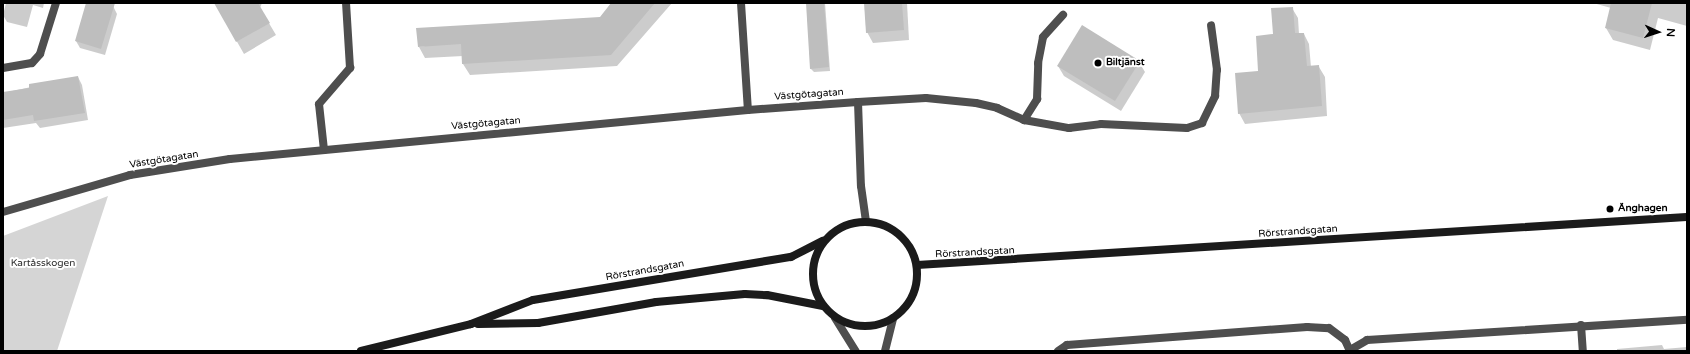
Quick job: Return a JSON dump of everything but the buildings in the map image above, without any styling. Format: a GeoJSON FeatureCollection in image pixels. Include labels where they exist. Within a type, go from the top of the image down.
{"type":"FeatureCollection","features":[{"type":"Feature","properties":{"kind":"main road","name":"Rörstrandsgatan"},"geometry":{"type":"LineString","coordinates":[[917,265],[1685,215]]}},
{"type":"Feature","properties":{"kind":"main road","name":"Rörstrandsgatan"},"geometry":{"type":"LineString","coordinates":[[360,351],[471,324],[533,300],[791,257],[823,241],[835,230],[850,223],[866,221],[889,227],[900,234],[914,254],[917,265],[915,290],[902,310],[893,318],[879,324],[864,326],[849,324],[835,318],[823,306],[815,290],[812,273],[815,256],[823,241]]}},
{"type":"Feature","properties":{"kind":"main road","name":"Rörstrandsgatan"},"geometry":{"type":"LineString","coordinates":[[471,324],[538,323],[656,302],[745,294],[767,295],[823,306]]}},
{"type":"Feature","properties":{"kind":"street"},"geometry":{"type":"LineString","coordinates":[[3,68],[32,63],[40,54],[56,3]]}},
{"type":"Feature","properties":{"kind":"street"},"geometry":{"type":"LineString","coordinates":[[324,150],[319,104],[350,68],[346,3]]}},
{"type":"Feature","properties":{"kind":"street"},"geometry":{"type":"LineString","coordinates":[[741,3],[748,110]]}},
{"type":"Feature","properties":{"kind":"street"},"geometry":{"type":"LineString","coordinates":[[1024,120],[1037,99],[1038,62],[1043,37],[1063,16]]}},
{"type":"Feature","properties":{"kind":"street"},"geometry":{"type":"LineString","coordinates":[[858,102],[926,98],[976,103],[997,108],[1024,120],[1069,128],[1101,124],[1187,128],[1202,123],[1215,96],[1217,70],[1211,25]]}},
{"type":"Feature","properties":{"kind":"street","name":"Västgötagatan"},"geometry":{"type":"LineString","coordinates":[[3,212],[130,175],[230,159],[748,110],[858,102],[861,186],[866,221]]}},
{"type":"Feature","properties":{"kind":"street"},"geometry":{"type":"LineString","coordinates":[[835,318],[856,351]]}},
{"type":"Feature","properties":{"kind":"street"},"geometry":{"type":"LineString","coordinates":[[885,351],[893,318]]}},
{"type":"Feature","properties":{"kind":"street"},"geometry":{"type":"LineString","coordinates":[[1058,351],[1067,345],[1307,327],[1329,328],[1345,340],[1350,351],[1367,340],[1581,325],[1687,320]]}},
{"type":"Feature","properties":{"kind":"street"},"geometry":{"type":"LineString","coordinates":[[1581,325],[1583,351]]}},
{"type":"Feature","properties":{"kind":"green space","name":"Kartåsskogen"},"geometry":{"type":"Polygon","coordinates":[[[108,196],[57,351],[3,351],[3,236],[108,196]]]}},
{"type":"Feature","properties":{"kind":"place","name":"Biltjänst"},"geometry":{"type":"Point","coordinates":[1098,63]}},
{"type":"Feature","properties":{"kind":"place","name":"Änghagen"},"geometry":{"type":"Point","coordinates":[1610,209]}}]}
